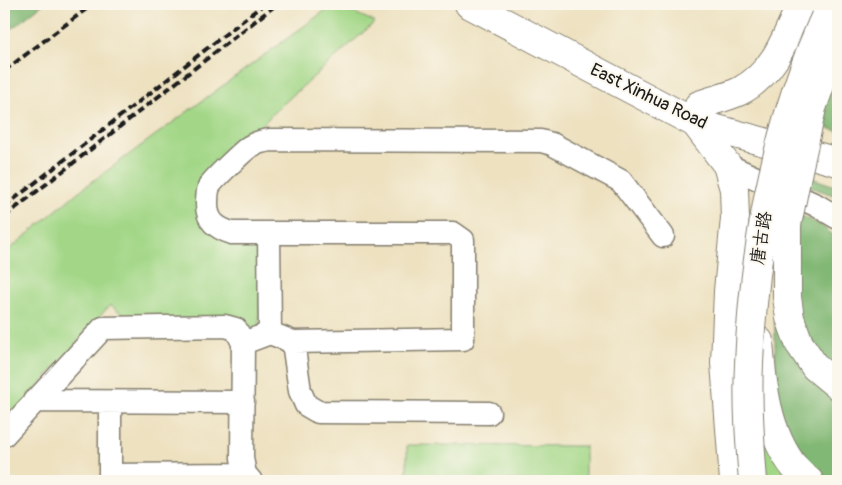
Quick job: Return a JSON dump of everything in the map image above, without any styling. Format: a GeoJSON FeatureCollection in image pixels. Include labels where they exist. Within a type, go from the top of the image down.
{"type":"FeatureCollection","features":[{"type":"Feature","properties":{"kind":"main road","name":"East Xinhua Road"},"geometry":{"type":"LineString","coordinates":[[469,4],[697,114],[838,162]]}},
{"type":"Feature","properties":{"kind":"main road","name":"East Xinhua Road"},"geometry":{"type":"LineString","coordinates":[[506,4],[697,114],[838,144]]}},
{"type":"Feature","properties":{"kind":"main road"},"geometry":{"type":"LineString","coordinates":[[734,481],[725,363],[728,291],[735,218],[734,189],[727,165],[697,114],[740,91],[764,75],[779,54],[801,4]]}},
{"type":"Feature","properties":{"kind":"main road","name":"唐古路"},"geometry":{"type":"LineString","coordinates":[[753,481],[748,366],[754,285],[766,206],[796,95],[818,31],[830,4]]}},
{"type":"Feature","properties":{"kind":"main road"},"geometry":{"type":"LineString","coordinates":[[838,35],[812,108],[787,225],[787,297],[790,318],[798,343],[815,367],[838,386]]}},
{"type":"Feature","properties":{"kind":"main road"},"geometry":{"type":"LineString","coordinates":[[754,285],[761,371],[769,413],[785,452],[794,467],[809,481]]}},
{"type":"Feature","properties":{"kind":"street"},"geometry":{"type":"LineString","coordinates":[[244,343],[270,333],[293,342],[463,339],[463,240],[453,233],[232,233],[219,229],[207,213],[207,198],[210,186],[249,147],[260,142],[271,140],[541,141],[552,144],[621,182],[663,236]]}},
{"type":"Feature","properties":{"kind":"street"},"geometry":{"type":"LineString","coordinates":[[727,165],[816,205],[838,218]]}},
{"type":"Feature","properties":{"kind":"street"},"geometry":{"type":"LineString","coordinates":[[268,233],[270,333]]}},
{"type":"Feature","properties":{"kind":"street"},"geometry":{"type":"LineString","coordinates":[[4,435],[103,328],[225,326],[236,329],[244,343],[242,458],[248,477],[110,478],[110,402]]}},
{"type":"Feature","properties":{"kind":"street"},"geometry":{"type":"LineString","coordinates":[[293,342],[300,391],[306,405],[318,412],[489,414]]}},
{"type":"Feature","properties":{"kind":"street"},"geometry":{"type":"LineString","coordinates":[[34,401],[242,402]]}},
{"type":"Feature","properties":{"kind":"green space"},"geometry":{"type":"Polygon","coordinates":[[[4,4],[43,4],[4,35],[4,4]]]}},
{"type":"Feature","properties":{"kind":"green space"},"geometry":{"type":"Polygon","coordinates":[[[334,4],[375,22],[274,112],[201,193],[200,216],[260,245],[259,332],[133,322],[110,305],[4,425],[4,254],[78,192],[334,4]]]}},
{"type":"Feature","properties":{"kind":"green space"},"geometry":{"type":"Polygon","coordinates":[[[838,62],[838,131],[817,125],[838,62]]]}},
{"type":"Feature","properties":{"kind":"green space"},"geometry":{"type":"Polygon","coordinates":[[[806,176],[838,187],[838,199],[833,195],[805,185],[806,176]]]}},
{"type":"Feature","properties":{"kind":"green space"},"geometry":{"type":"Polygon","coordinates":[[[788,209],[824,227],[838,240],[838,481],[817,481],[799,467],[776,397],[774,284],[788,209]]]}},
{"type":"Feature","properties":{"kind":"green space"},"geometry":{"type":"Polygon","coordinates":[[[761,433],[792,481],[766,481],[761,433]]]}},
{"type":"Feature","properties":{"kind":"green space"},"geometry":{"type":"Polygon","coordinates":[[[407,445],[585,446],[585,481],[407,481],[407,445]]]}},
{"type":"Feature","properties":{"kind":"railway"},"geometry":{"type":"LineString","coordinates":[[4,71],[93,4]]}},
{"type":"Feature","properties":{"kind":"railway"},"geometry":{"type":"LineString","coordinates":[[4,207],[264,4]]}},
{"type":"Feature","properties":{"kind":"railway"},"geometry":{"type":"LineString","coordinates":[[4,217],[277,4]]}}]}
